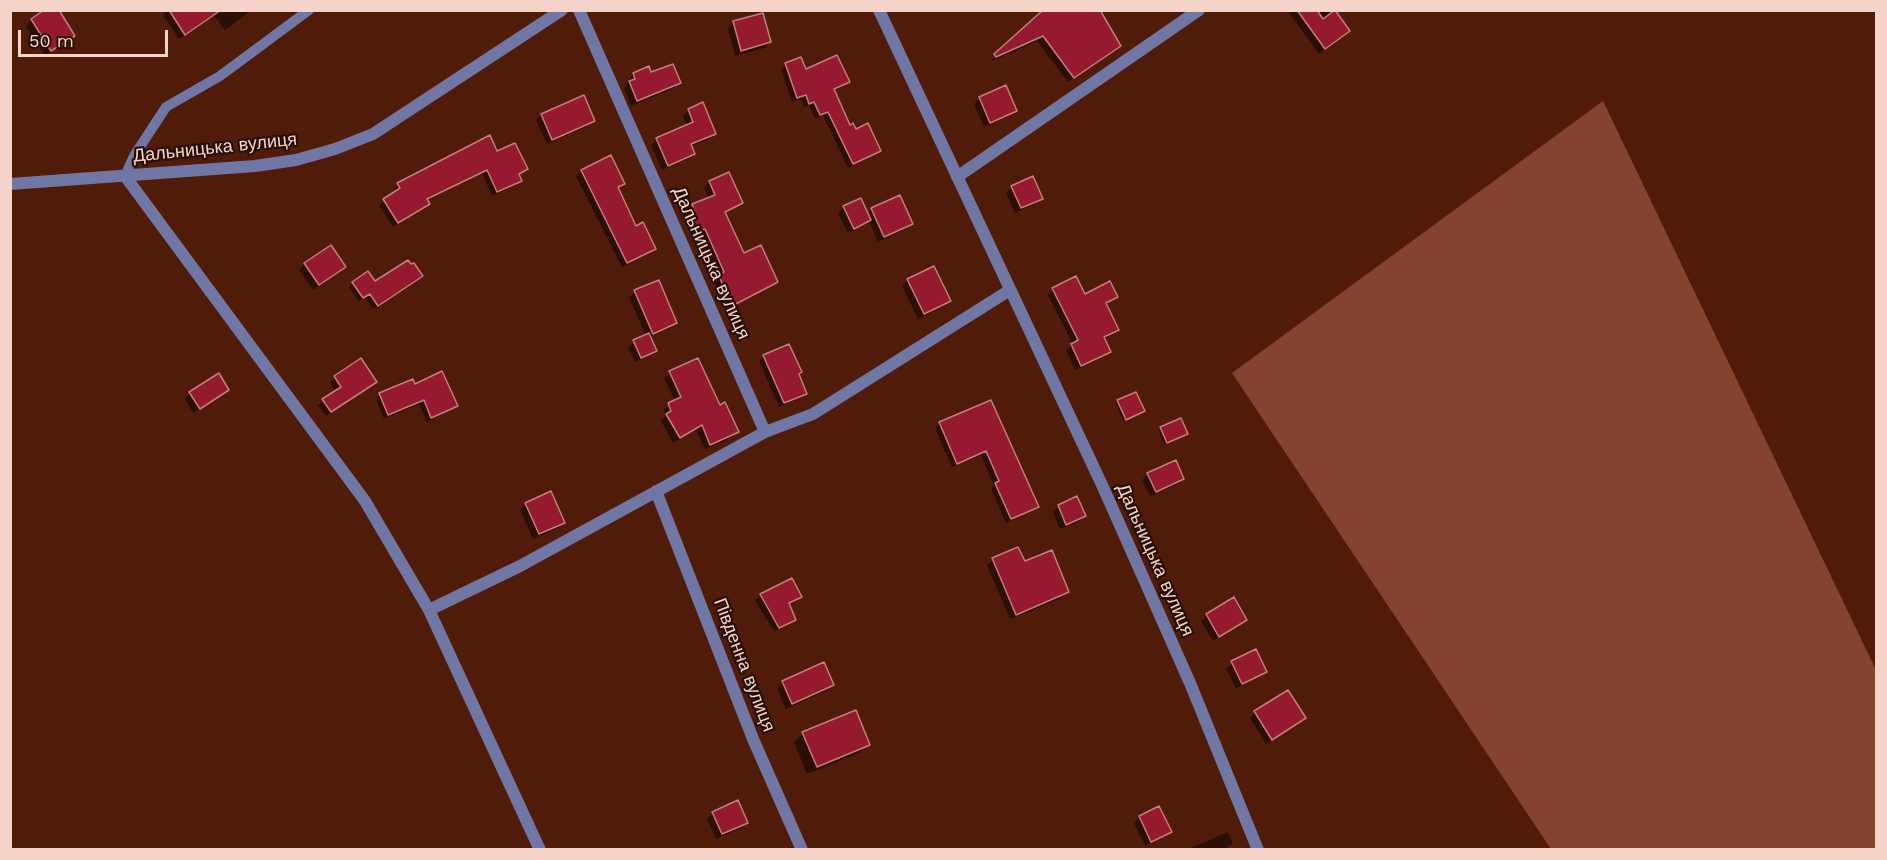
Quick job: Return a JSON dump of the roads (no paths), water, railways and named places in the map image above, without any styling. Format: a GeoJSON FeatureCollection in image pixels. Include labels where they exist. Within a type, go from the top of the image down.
{"type":"FeatureCollection","features":[{"type":"Feature","properties":{"kind":"street","name":"Дальницька вулиця"},"geometry":{"type":"LineString","coordinates":[[10,184],[255,166],[296,160],[335,149],[373,134],[562,10]]}},
{"type":"Feature","properties":{"kind":"street","name":"Дальницька вулиця"},"geometry":{"type":"LineString","coordinates":[[579,10],[765,432]]}},
{"type":"Feature","properties":{"kind":"street","name":"Дальницька вулиця"},"geometry":{"type":"LineString","coordinates":[[879,10],[1107,498],[1190,683],[1258,849]]}},
{"type":"Feature","properties":{"kind":"street"},"geometry":{"type":"LineString","coordinates":[[957,177],[1199,10]]}},
{"type":"Feature","properties":{"kind":"street"},"geometry":{"type":"LineString","coordinates":[[125,176],[365,501],[429,610],[540,849]]}},
{"type":"Feature","properties":{"kind":"street"},"geometry":{"type":"LineString","coordinates":[[429,610],[520,566],[765,432],[813,414],[1010,290]]}},
{"type":"Feature","properties":{"kind":"street","name":"Південна вулиця"},"geometry":{"type":"LineString","coordinates":[[656,491],[753,739],[802,849]]}},
{"type":"Feature","properties":{"kind":"lane"},"geometry":{"type":"LineString","coordinates":[[125,176],[134,156],[166,107],[220,76],[309,10]]}}]}
